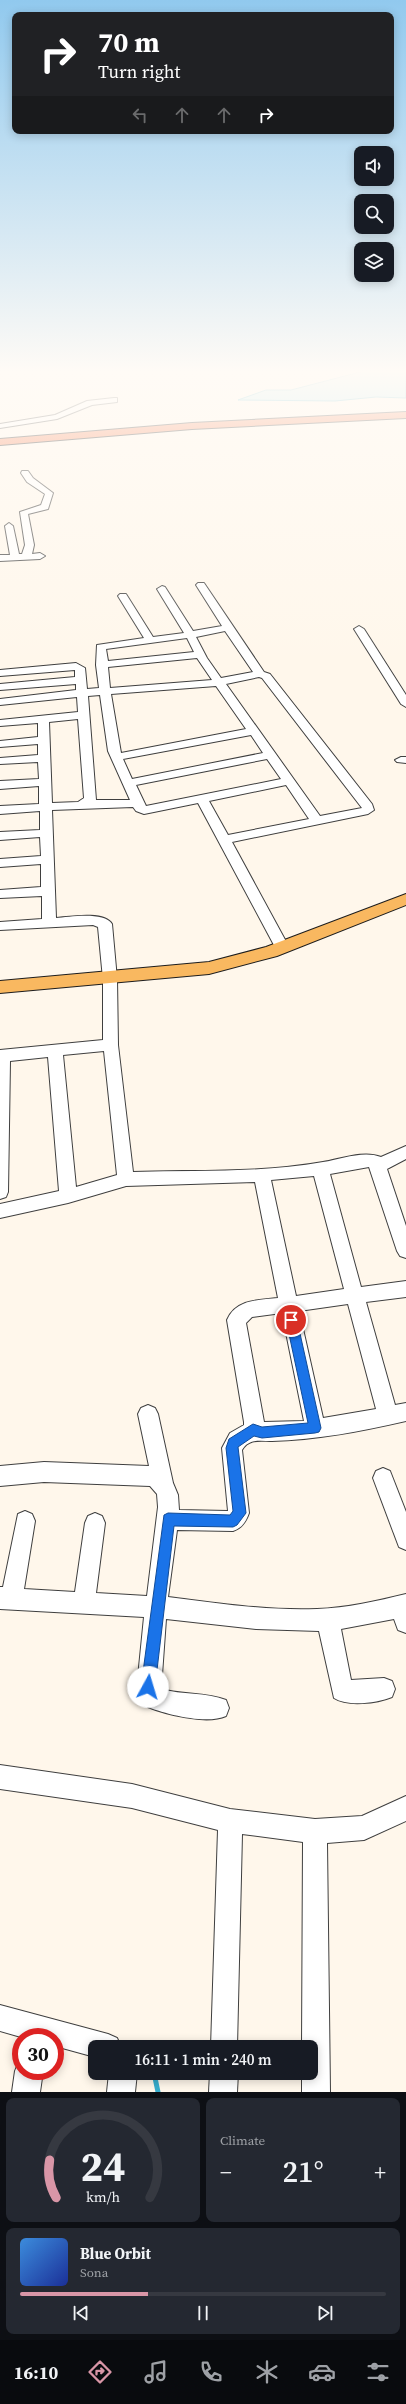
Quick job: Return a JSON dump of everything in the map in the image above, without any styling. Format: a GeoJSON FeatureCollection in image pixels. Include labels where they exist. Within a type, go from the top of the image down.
{"type":"FeatureCollection","features":[{"type":"Feature","properties":{"kind":"main road"},"geometry":{"type":"LineString","coordinates":[[0,987],[110,979],[209,968],[282,947],[406,899]]}},
{"type":"Feature","properties":{"kind":"street"},"geometry":{"type":"LineString","coordinates":[[25,473],[30,480],[49,493],[45,507],[24,512],[24,524],[30,540],[26,556]]}},
{"type":"Feature","properties":{"kind":"street"},"geometry":{"type":"LineString","coordinates":[[15,557],[4,526],[24,524]]}},
{"type":"Feature","properties":{"kind":"street"},"geometry":{"type":"LineString","coordinates":[[0,558],[40,556]]}},
{"type":"Feature","properties":{"kind":"street"},"geometry":{"type":"LineString","coordinates":[[201,586],[226,621],[228,628],[260,674]]}},
{"type":"Feature","properties":{"kind":"street"},"geometry":{"type":"LineString","coordinates":[[162,589],[190,634],[200,655],[221,682],[316,820]]}},
{"type":"Feature","properties":{"kind":"street"},"geometry":{"type":"LineString","coordinates":[[123,596],[150,640]]}},
{"type":"Feature","properties":{"kind":"street"},"geometry":{"type":"LineString","coordinates":[[228,628],[101,647],[101,664],[116,758],[140,808],[149,810],[290,781]]}},
{"type":"Feature","properties":{"kind":"street"},"geometry":{"type":"LineString","coordinates":[[359,629],[406,704]]}},
{"type":"Feature","properties":{"kind":"street"},"geometry":{"type":"LineString","coordinates":[[101,664],[200,655]]}},
{"type":"Feature","properties":{"kind":"street"},"geometry":{"type":"LineString","coordinates":[[0,674],[76,666],[80,668],[85,715],[90,800],[84,804]]}},
{"type":"Feature","properties":{"kind":"street"},"geometry":{"type":"LineString","coordinates":[[0,702],[82,693],[221,682],[224,680],[260,674],[266,676],[368,807],[365,812],[316,820],[224,840]]}},
{"type":"Feature","properties":{"kind":"street"},"geometry":{"type":"LineString","coordinates":[[0,688],[81,680]]}},
{"type":"Feature","properties":{"kind":"street"},"geometry":{"type":"LineString","coordinates":[[0,723],[85,715]]}},
{"type":"Feature","properties":{"kind":"street"},"geometry":{"type":"LineString","coordinates":[[43,719],[45,833],[49,922]]}},
{"type":"Feature","properties":{"kind":"street"},"geometry":{"type":"LineString","coordinates":[[116,758],[254,731]]}},
{"type":"Feature","properties":{"kind":"street"},"geometry":{"type":"LineString","coordinates":[[0,744],[44,740]]}},
{"type":"Feature","properties":{"kind":"street"},"geometry":{"type":"LineString","coordinates":[[128,783],[272,756]]}},
{"type":"Feature","properties":{"kind":"street"},"geometry":{"type":"LineString","coordinates":[[0,761],[44,758]]}},
{"type":"Feature","properties":{"kind":"street"},"geometry":{"type":"LineString","coordinates":[[0,785],[45,782]]}},
{"type":"Feature","properties":{"kind":"street"},"geometry":{"type":"LineString","coordinates":[[202,799],[282,947]]}},
{"type":"Feature","properties":{"kind":"street"},"geometry":{"type":"LineString","coordinates":[[0,810],[84,804],[138,803]]}},
{"type":"Feature","properties":{"kind":"street"},"geometry":{"type":"LineString","coordinates":[[0,836],[45,833]]}},
{"type":"Feature","properties":{"kind":"street"},"geometry":{"type":"LineString","coordinates":[[0,863],[47,860]]}},
{"type":"Feature","properties":{"kind":"street"},"geometry":{"type":"LineString","coordinates":[[0,894],[48,891]]}},
{"type":"Feature","properties":{"kind":"street"},"geometry":{"type":"LineString","coordinates":[[0,926],[94,920],[105,924],[110,979],[111,1045],[126,1179]]}},
{"type":"Feature","properties":{"kind":"street"},"geometry":{"type":"LineString","coordinates":[[0,1192],[1,1056],[55,1052],[111,1045]]}},
{"type":"Feature","properties":{"kind":"street"},"geometry":{"type":"LineString","coordinates":[[55,1052],[68,1196]]}},
{"type":"Feature","properties":{"kind":"street"},"geometry":{"type":"LineString","coordinates":[[379,1165],[406,1152]]}},
{"type":"Feature","properties":{"kind":"street"},"geometry":{"type":"LineString","coordinates":[[0,1211],[68,1196],[126,1179],[263,1175],[320,1169],[371,1160],[379,1165],[406,1251]]}},
{"type":"Feature","properties":{"kind":"street"},"geometry":{"type":"LineString","coordinates":[[253,1430],[262,1433],[315,1428],[397,1414],[355,1295],[320,1169]]}},
{"type":"Feature","properties":{"kind":"street"},"geometry":{"type":"LineString","coordinates":[[263,1175],[262,1178],[315,1428]]}},
{"type":"Feature","properties":{"kind":"street"},"geometry":{"type":"LineString","coordinates":[[253,1430],[254,1422],[236,1320],[247,1310],[406,1289]]}},
{"type":"Feature","properties":{"kind":"street"},"geometry":{"type":"LineString","coordinates":[[148,1414],[163,1482],[169,1496],[168,1520],[156,1607],[148,1687],[153,1698],[174,1704],[218,1708]]}},
{"type":"Feature","properties":{"kind":"street"},"geometry":{"type":"LineString","coordinates":[[168,1520],[233,1521],[238,1517],[239,1513],[232,1448],[237,1440],[253,1430]]}},
{"type":"Feature","properties":{"kind":"street"},"geometry":{"type":"LineString","coordinates":[[0,1476],[44,1472],[154,1476],[163,1482]]}},
{"type":"Feature","properties":{"kind":"street"},"geometry":{"type":"LineString","coordinates":[[383,1478],[406,1540]]}},
{"type":"Feature","properties":{"kind":"street"},"geometry":{"type":"LineString","coordinates":[[25,1521],[6,1598],[156,1607],[286,1620],[328,1619],[404,1611]]}},
{"type":"Feature","properties":{"kind":"street"},"geometry":{"type":"LineString","coordinates":[[84,1603],[95,1523]]}},
{"type":"Feature","properties":{"kind":"street"},"geometry":{"type":"LineString","coordinates":[[328,1619],[342,1690],[345,1692],[384,1690]]}},
{"type":"Feature","properties":{"kind":"street"},"geometry":{"type":"LineString","coordinates":[[0,1777],[132,1796],[230,1821],[315,1831],[343,1831],[364,1828],[406,1808]]}},
{"type":"Feature","properties":{"kind":"street"},"geometry":{"type":"LineString","coordinates":[[224,2040],[230,1821]]}},
{"type":"Feature","properties":{"kind":"street"},"geometry":{"type":"LineString","coordinates":[[315,1831],[316,2092]]}},
{"type":"Feature","properties":{"kind":"street"},"geometry":{"type":"LineString","coordinates":[[0,2018],[24,2028]]}},
{"type":"Feature","properties":{"kind":"street"},"geometry":{"type":"LineString","coordinates":[[64,2038],[88,2043]]}},
{"type":"Feature","properties":{"kind":"street"},"geometry":{"type":"LineString","coordinates":[[26,2092],[28,2080]]}},
{"type":"Feature","properties":{"kind":"street"},"geometry":{"type":"LineString","coordinates":[[121,2092],[122,2080]]}},
{"type":"Feature","properties":{"kind":"street"},"geometry":{"type":"LineString","coordinates":[[223,2092],[224,2080]]}},
{"type":"Feature","properties":{"kind":"waterway"},"geometry":{"type":"LineString","coordinates":[[155,2080],[158,2092]]}},
{"type":"Feature","properties":{"kind":"route"},"geometry":{"type":"LineString","coordinates":[[148,1687],[156,1607],[168,1520],[233,1521],[238,1517],[239,1513],[232,1448],[234,1443],[253,1430],[262,1433],[315,1428],[291,1320]]}}]}
